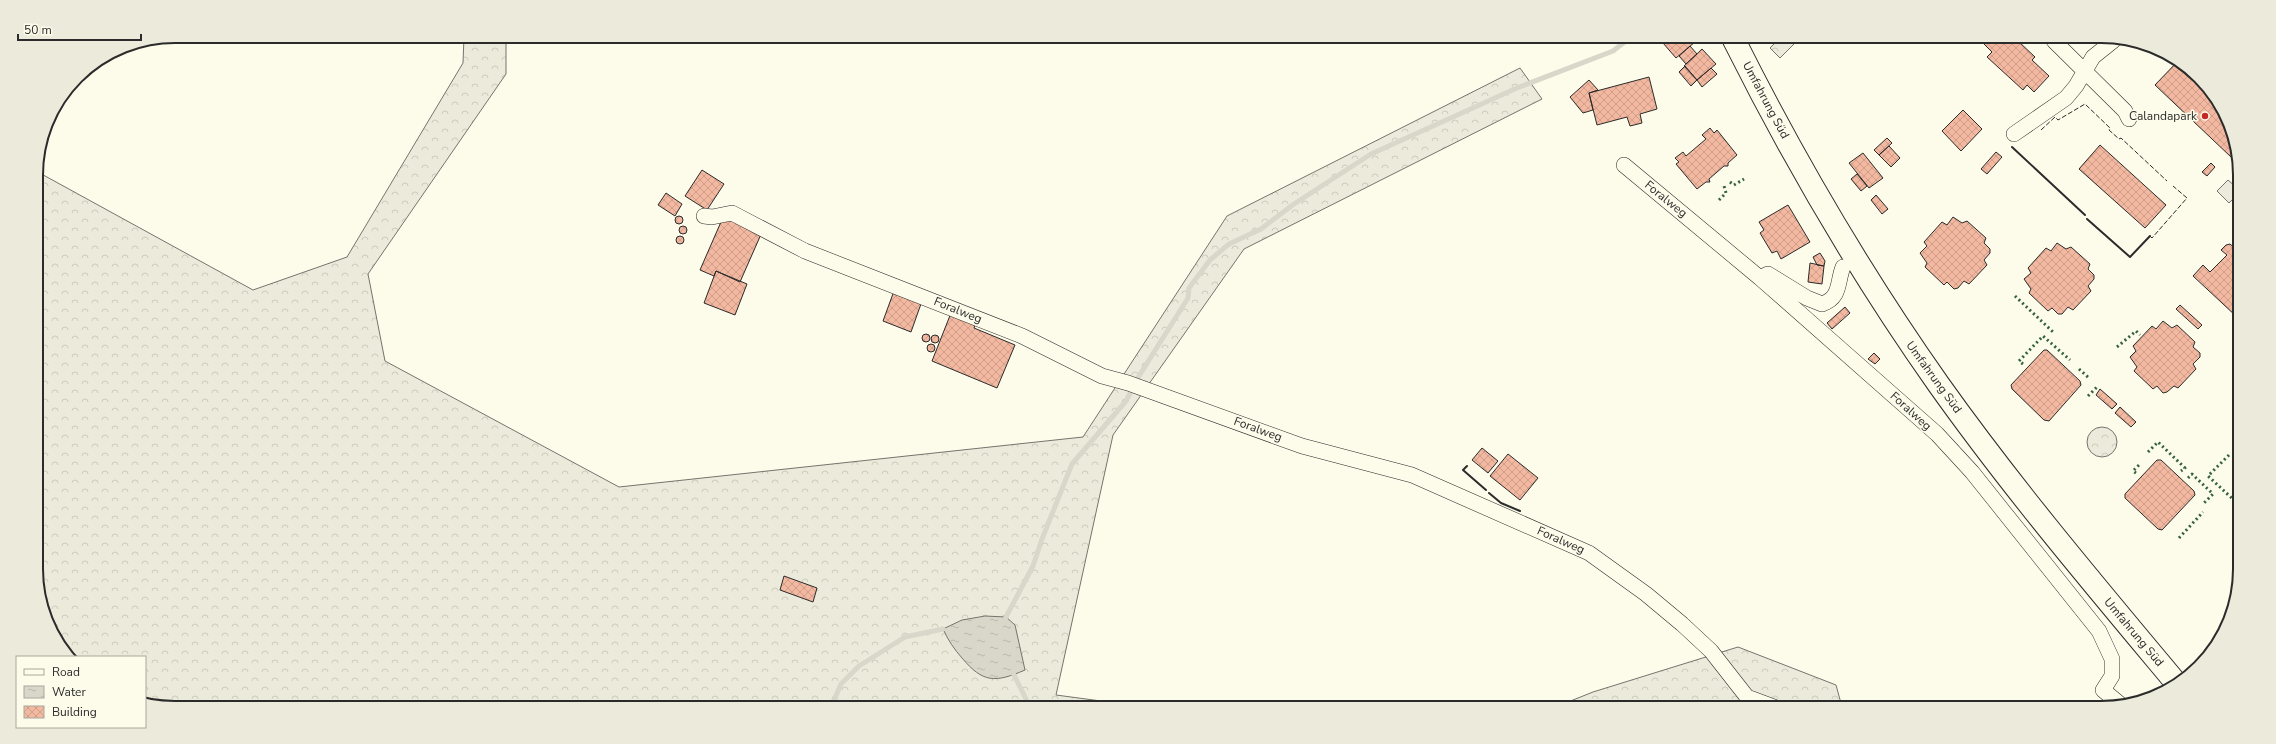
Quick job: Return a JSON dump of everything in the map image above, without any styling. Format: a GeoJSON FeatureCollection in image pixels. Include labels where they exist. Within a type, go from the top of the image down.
{"type":"FeatureCollection","features":[{"type":"Feature","properties":{"kind":"main road","name":"Umfahrung Süd"},"geometry":{"type":"LineString","coordinates":[[1736,43],[1778,124],[1843,239],[1940,387],[2026,500],[2173,679]]}},
{"type":"Feature","properties":{"kind":"street"},"geometry":{"type":"LineString","coordinates":[[2056,43],[2125,111],[2129,119]]}},
{"type":"Feature","properties":{"kind":"street"},"geometry":{"type":"LineString","coordinates":[[2014,134],[2066,98],[2076,86],[2093,56],[2110,43]]}},
{"type":"Feature","properties":{"kind":"street","name":"Foralweg"},"geometry":{"type":"LineString","coordinates":[[1624,165],[1760,278],[1937,434],[1972,472],[2099,631],[2112,659],[2112,676],[2104,690],[2115,700]]}},
{"type":"Feature","properties":{"kind":"street","name":"Foralweg"},"geometry":{"type":"LineString","coordinates":[[704,216],[712,217],[732,213],[805,251],[1022,336],[1102,376],[1128,383],[1302,446],[1412,475],[1589,553],[1646,594],[1682,624],[1711,651],[1747,697],[1758,701]]}},
{"type":"Feature","properties":{"kind":"street"},"geometry":{"type":"LineString","coordinates":[[1760,278],[1768,274],[1807,298],[1822,304],[1834,298],[1837,294],[1843,267]]}},
{"type":"Feature","properties":{"kind":"green space"},"geometry":{"type":"Polygon","coordinates":[[[464,43],[506,43],[506,74],[368,274],[385,361],[619,487],[1083,437],[1227,216],[1520,68],[1542,99],[1244,249],[1113,435],[1056,695],[1101,701],[175,701],[146,698],[146,656],[76,656],[65,643],[57,628],[50,612],[46,595],[43,578],[43,175],[253,290],[347,257],[463,63],[464,43]]]}},
{"type":"Feature","properties":{"kind":"green space"},"geometry":{"type":"Polygon","coordinates":[[[1775,43],[1795,43],[1780,58],[1770,48],[1775,43]]]}},
{"type":"Feature","properties":{"kind":"green space"},"geometry":{"type":"Polygon","coordinates":[[[2228,180],[2233,184],[2233,199],[2229,203],[2217,191],[2228,180]]]}},
{"type":"Feature","properties":{"kind":"green space"},"geometry":{"type":"Polygon","coordinates":[[[2102,427],[2113,431],[2117,442],[2113,453],[2102,457],[2091,453],[2087,442],[2091,431],[2102,427]]]}},
{"type":"Feature","properties":{"kind":"green space"},"geometry":{"type":"Polygon","coordinates":[[[1738,647],[1836,685],[1840,701],[1570,701],[1593,692],[1738,647]]]}},
{"type":"Feature","properties":{"kind":"water"},"geometry":{"type":"Polygon","coordinates":[[[985,616],[1006,617],[1015,625],[1025,670],[997,679],[990,678],[976,672],[959,655],[943,629],[962,620],[985,616]]]}},
{"type":"Feature","properties":{"kind":"building"},"geometry":{"type":"Polygon","coordinates":[[[1663,43],[1694,43],[1676,58],[1663,43]]]}},
{"type":"Feature","properties":{"kind":"building"},"geometry":{"type":"Polygon","coordinates":[[[2020,43],[2035,57],[2032,60],[2049,76],[2034,92],[2027,85],[2023,90],[1987,57],[1992,52],[1984,44],[2020,43]]]}},
{"type":"Feature","properties":{"kind":"building"},"geometry":{"type":"Polygon","coordinates":[[[1690,46],[1697,54],[1686,64],[1679,56],[1690,46]]]}},
{"type":"Feature","properties":{"kind":"building"},"geometry":{"type":"Polygon","coordinates":[[[1702,49],[1716,64],[1697,80],[1684,66],[1702,49]]]}},
{"type":"Feature","properties":{"kind":"building","name":"Calandapark"},"geometry":{"type":"Polygon","coordinates":[[[2174,65],[2182,70],[2211,101],[2226,132],[2231,157],[2155,85],[2174,65]]]}},
{"type":"Feature","properties":{"kind":"building"},"geometry":{"type":"Polygon","coordinates":[[[1685,66],[1697,80],[1691,86],[1679,72],[1685,66]]]}},
{"type":"Feature","properties":{"kind":"building"},"geometry":{"type":"Polygon","coordinates":[[[1711,68],[1717,74],[1702,87],[1697,80],[1711,68]]]}},
{"type":"Feature","properties":{"kind":"building"},"geometry":{"type":"Polygon","coordinates":[[[1649,77],[1657,109],[1640,114],[1642,123],[1630,126],[1627,117],[1597,125],[1589,93],[1649,77]]]}},
{"type":"Feature","properties":{"kind":"building"},"geometry":{"type":"Polygon","coordinates":[[[1589,80],[1598,90],[1589,93],[1593,110],[1583,113],[1570,97],[1589,80]]]}},
{"type":"Feature","properties":{"kind":"building"},"geometry":{"type":"Polygon","coordinates":[[[1963,110],[1982,129],[1961,151],[1942,131],[1963,110]]]}},
{"type":"Feature","properties":{"kind":"building"},"geometry":{"type":"Polygon","coordinates":[[[1710,128],[1714,133],[1717,130],[1737,155],[1728,163],[1728,166],[1724,166],[1709,179],[1710,182],[1706,182],[1697,189],[1676,164],[1679,162],[1675,158],[1683,152],[1686,156],[1706,139],[1702,135],[1710,128]]]}},
{"type":"Feature","properties":{"kind":"building"},"geometry":{"type":"Polygon","coordinates":[[[1887,138],[1892,143],[1879,155],[1874,150],[1887,138]]]}},
{"type":"Feature","properties":{"kind":"building"},"geometry":{"type":"Polygon","coordinates":[[[2100,145],[2166,205],[2145,228],[2079,169],[2100,145]]]}},
{"type":"Feature","properties":{"kind":"building"},"geometry":{"type":"Polygon","coordinates":[[[1889,146],[1900,158],[1891,167],[1879,155],[1889,146]]]}},
{"type":"Feature","properties":{"kind":"building"},"geometry":{"type":"Polygon","coordinates":[[[1996,152],[2002,157],[1987,174],[1981,169],[1996,152]]]}},
{"type":"Feature","properties":{"kind":"building"},"geometry":{"type":"Polygon","coordinates":[[[1863,153],[1883,178],[1869,188],[1849,163],[1863,153]]]}},
{"type":"Feature","properties":{"kind":"building"},"geometry":{"type":"Polygon","coordinates":[[[2211,163],[2215,167],[2207,176],[2202,172],[2211,163]]]}},
{"type":"Feature","properties":{"kind":"building"},"geometry":{"type":"Polygon","coordinates":[[[702,170],[724,184],[707,210],[685,196],[702,170]]]}},
{"type":"Feature","properties":{"kind":"building"},"geometry":{"type":"Polygon","coordinates":[[[1857,174],[1867,186],[1861,191],[1851,179],[1857,174]]]}},
{"type":"Feature","properties":{"kind":"building"},"geometry":{"type":"Polygon","coordinates":[[[666,193],[682,204],[675,216],[658,205],[666,193]]]}},
{"type":"Feature","properties":{"kind":"building"},"geometry":{"type":"Polygon","coordinates":[[[1876,195],[1888,209],[1882,214],[1871,200],[1876,195]]]}},
{"type":"Feature","properties":{"kind":"building"},"geometry":{"type":"Polygon","coordinates":[[[1788,205],[1810,242],[1781,259],[1777,251],[1772,253],[1760,233],[1764,230],[1759,222],[1788,205]]]}},
{"type":"Feature","properties":{"kind":"building"},"geometry":{"type":"Polygon","coordinates":[[[724,215],[762,232],[740,282],[716,271],[714,276],[700,270],[724,215]]]}},
{"type":"Feature","properties":{"kind":"building"},"geometry":{"type":"Polygon","coordinates":[[[677,216],[681,216],[683,220],[681,224],[677,224],[675,222],[675,218],[677,216]]]}},
{"type":"Feature","properties":{"kind":"building"},"geometry":{"type":"Polygon","coordinates":[[[1953,217],[1962,223],[1967,221],[1986,238],[1984,243],[1990,249],[1990,253],[1984,260],[1987,265],[1969,284],[1964,281],[1958,288],[1954,289],[1947,282],[1944,285],[1925,267],[1927,263],[1920,253],[1927,246],[1924,242],[1942,222],[1947,225],[1953,217]]]}},
{"type":"Feature","properties":{"kind":"building"},"geometry":{"type":"Polygon","coordinates":[[[681,226],[685,226],[687,230],[685,234],[681,234],[679,232],[679,228],[681,226]]]}},
{"type":"Feature","properties":{"kind":"building"},"geometry":{"type":"Polygon","coordinates":[[[678,236],[682,236],[684,240],[682,244],[678,244],[676,242],[676,238],[678,236]]]}},
{"type":"Feature","properties":{"kind":"building"},"geometry":{"type":"Polygon","coordinates":[[[2057,243],[2066,249],[2071,247],[2090,264],[2088,269],[2094,275],[2094,279],[2088,286],[2091,291],[2073,310],[2068,307],[2062,314],[2058,314],[2052,308],[2048,311],[2029,293],[2031,289],[2024,279],[2031,273],[2028,268],[2046,248],[2051,251],[2057,243]]]}},
{"type":"Feature","properties":{"kind":"building"},"geometry":{"type":"Polygon","coordinates":[[[2230,244],[2233,247],[2233,313],[2193,276],[2203,265],[2210,272],[2227,255],[2221,250],[2226,245],[2230,244]]]}},
{"type":"Feature","properties":{"kind":"building"},"geometry":{"type":"Polygon","coordinates":[[[1820,253],[1825,261],[1824,266],[1817,265],[1813,257],[1820,253]]]}},
{"type":"Feature","properties":{"kind":"building"},"geometry":{"type":"Polygon","coordinates":[[[1810,263],[1824,266],[1822,284],[1808,282],[1810,263]]]}},
{"type":"Feature","properties":{"kind":"building"},"geometry":{"type":"Polygon","coordinates":[[[716,271],[747,284],[735,315],[704,303],[716,271]]]}},
{"type":"Feature","properties":{"kind":"building"},"geometry":{"type":"Polygon","coordinates":[[[894,291],[922,301],[911,332],[883,321],[894,291]]]}},
{"type":"Feature","properties":{"kind":"building"},"geometry":{"type":"Polygon","coordinates":[[[2180,305],[2202,325],[2198,329],[2176,309],[2180,305]]]}},
{"type":"Feature","properties":{"kind":"building"},"geometry":{"type":"Polygon","coordinates":[[[1845,307],[1850,313],[1832,329],[1827,323],[1845,307]]]}},
{"type":"Feature","properties":{"kind":"building"},"geometry":{"type":"Polygon","coordinates":[[[951,313],[976,323],[974,328],[1015,345],[997,388],[932,361],[951,313]]]}},
{"type":"Feature","properties":{"kind":"building"},"geometry":{"type":"Polygon","coordinates":[[[2163,321],[2172,328],[2177,325],[2195,342],[2193,347],[2200,353],[2200,357],[2193,364],[2196,369],[2178,388],[2174,386],[2167,392],[2163,393],[2157,386],[2153,389],[2134,371],[2137,367],[2130,357],[2136,351],[2133,346],[2152,326],[2156,329],[2163,321]]]}},
{"type":"Feature","properties":{"kind":"building"},"geometry":{"type":"Polygon","coordinates":[[[924,334],[928,334],[930,338],[928,342],[924,342],[922,340],[922,336],[924,334]]]}},
{"type":"Feature","properties":{"kind":"building"},"geometry":{"type":"Polygon","coordinates":[[[933,335],[937,335],[939,339],[937,343],[933,343],[931,341],[931,337],[933,335]]]}},
{"type":"Feature","properties":{"kind":"building"},"geometry":{"type":"Polygon","coordinates":[[[929,344],[933,344],[935,348],[933,352],[929,352],[927,350],[927,346],[929,344]]]}},
{"type":"Feature","properties":{"kind":"building"},"geometry":{"type":"Polygon","coordinates":[[[2044,350],[2047,350],[2080,381],[2081,385],[2049,421],[2044,420],[2012,389],[2011,385],[2044,350]]]}},
{"type":"Feature","properties":{"kind":"building"},"geometry":{"type":"Polygon","coordinates":[[[1874,353],[1880,359],[1875,364],[1868,359],[1874,353]]]}},
{"type":"Feature","properties":{"kind":"building"},"geometry":{"type":"Polygon","coordinates":[[[2100,389],[2117,404],[2112,409],[2096,395],[2100,389]]]}},
{"type":"Feature","properties":{"kind":"building"},"geometry":{"type":"Polygon","coordinates":[[[2120,407],[2136,422],[2131,427],[2115,413],[2120,407]]]}},
{"type":"Feature","properties":{"kind":"building"},"geometry":{"type":"Polygon","coordinates":[[[1482,448],[1498,461],[1488,473],[1472,460],[1482,448]]]}},
{"type":"Feature","properties":{"kind":"building"},"geometry":{"type":"Polygon","coordinates":[[[1508,454],[1538,478],[1520,500],[1490,476],[1508,454]]]}},
{"type":"Feature","properties":{"kind":"building"},"geometry":{"type":"Polygon","coordinates":[[[2157,460],[2161,460],[2194,491],[2195,495],[2162,530],[2158,529],[2125,498],[2125,494],[2157,460]]]}},
{"type":"Feature","properties":{"kind":"building"},"geometry":{"type":"Polygon","coordinates":[[[784,576],[817,588],[813,602],[780,590],[784,576]]]}},
{"type":"Feature","properties":{"kind":"waterway"},"geometry":{"type":"LineString","coordinates":[[1006,617],[1033,566],[1042,539],[1072,464],[1126,401],[1139,376],[1188,298],[1189,288],[1210,260],[1229,244],[1261,229],[1294,204],[1371,154],[1517,88],[1613,51],[1623,43]]}},
{"type":"Feature","properties":{"kind":"waterway"},"geometry":{"type":"LineString","coordinates":[[834,701],[841,684],[859,666],[905,637],[943,629]]}},
{"type":"Feature","properties":{"kind":"waterway"},"geometry":{"type":"LineString","coordinates":[[1014,675],[1027,701]]}},
{"type":"Feature","properties":{"kind":"hedge"},"geometry":{"type":"LineString","coordinates":[[1730,182],[1734,185],[1744,179]]}},
{"type":"Feature","properties":{"kind":"hedge"},"geometry":{"type":"LineString","coordinates":[[1719,200],[1726,193],[1724,186]]}},
{"type":"Feature","properties":{"kind":"hedge"},"geometry":{"type":"LineString","coordinates":[[2015,296],[2053,332]]}},
{"type":"Feature","properties":{"kind":"hedge"},"geometry":{"type":"LineString","coordinates":[[2117,347],[2136,331],[2140,335]]}},
{"type":"Feature","properties":{"kind":"hedge"},"geometry":{"type":"LineString","coordinates":[[2023,364],[2019,361],[2043,336],[2070,360]]}},
{"type":"Feature","properties":{"kind":"hedge"},"geometry":{"type":"LineString","coordinates":[[2079,369],[2089,378]]}},
{"type":"Feature","properties":{"kind":"hedge"},"geometry":{"type":"LineString","coordinates":[[2088,396],[2098,386]]}},
{"type":"Feature","properties":{"kind":"hedge"},"geometry":{"type":"LineString","coordinates":[[2148,452],[2158,442],[2185,468],[2181,471]]}},
{"type":"Feature","properties":{"kind":"hedge"},"geometry":{"type":"LineString","coordinates":[[2229,455],[2208,476],[2233,499]]}},
{"type":"Feature","properties":{"kind":"hedge"},"geometry":{"type":"LineString","coordinates":[[2136,473],[2133,471],[2140,464]]}},
{"type":"Feature","properties":{"kind":"hedge"},"geometry":{"type":"LineString","coordinates":[[2188,478],[2192,474],[2213,494],[2203,504]]}},
{"type":"Feature","properties":{"kind":"hedge"},"geometry":{"type":"LineString","coordinates":[[2179,538],[2203,512]]}},
{"type":"Feature","properties":{"kind":"fence"},"geometry":{"type":"LineString","coordinates":[[2041,130],[2055,117],[2058,120],[2085,104],[2110,128],[2109,130],[2119,139],[2121,138],[2167,181]]}},
{"type":"Feature","properties":{"kind":"fence"},"geometry":{"type":"LineString","coordinates":[[2150,236],[2152,238],[2187,198],[2173,186]]}},
{"type":"Feature","properties":{"kind":"wall"},"geometry":{"type":"LineString","coordinates":[[2012,147],[2085,215]]}},
{"type":"Feature","properties":{"kind":"wall"},"geometry":{"type":"LineString","coordinates":[[2087,219],[2130,257],[2150,236]]}},
{"type":"Feature","properties":{"kind":"wall"},"geometry":{"type":"LineString","coordinates":[[1467,466],[1463,470],[1486,490]]}},
{"type":"Feature","properties":{"kind":"wall"},"geometry":{"type":"LineString","coordinates":[[1489,493],[1501,503],[1520,511]]}},
{"type":"Feature","properties":{"kind":"place","name":"Calandapark"},"geometry":{"type":"Point","coordinates":[2205,116]}}]}
